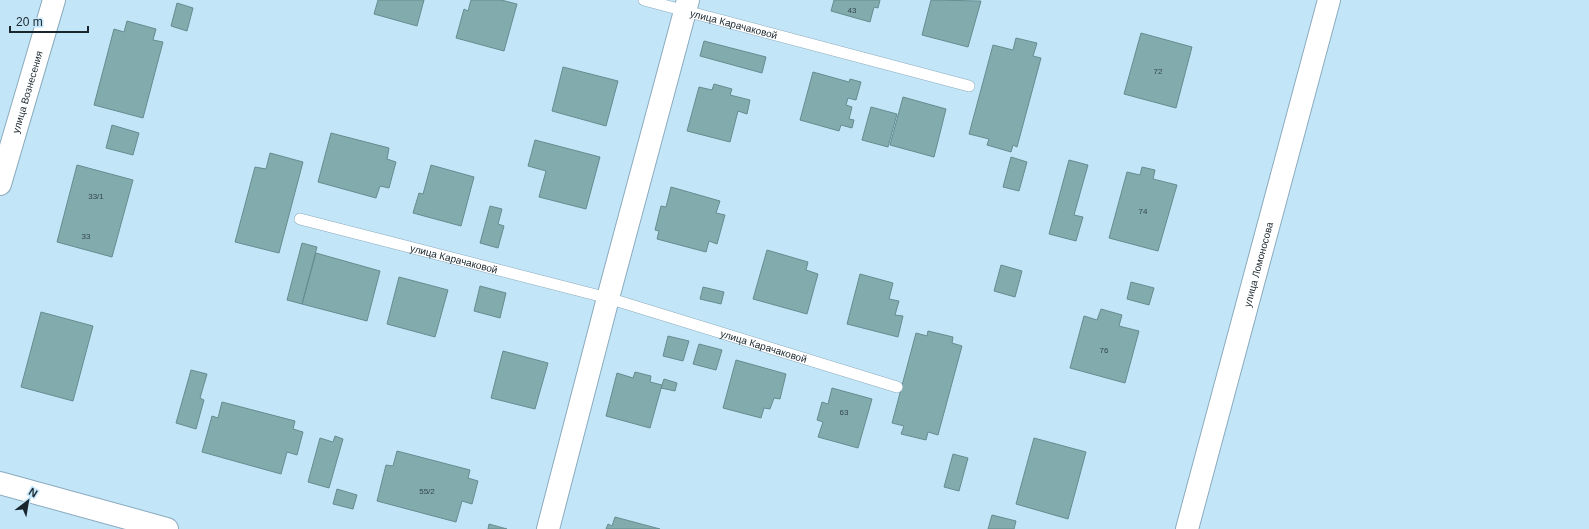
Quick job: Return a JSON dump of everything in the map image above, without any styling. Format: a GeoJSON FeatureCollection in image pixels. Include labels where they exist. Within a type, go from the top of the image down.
{"type":"FeatureCollection","features":[{"type":"Feature","properties":{"kind":"street","name":"улица Вознесения"},"geometry":{"type":"LineString","coordinates":[[0,184],[54,0]]}},
{"type":"Feature","properties":{"kind":"street","name":"улица Ломоносова"},"geometry":{"type":"LineString","coordinates":[[1187,529],[1329,0]]}},
{"type":"Feature","properties":{"kind":"street","name":"улица Карачаковой"},"geometry":{"type":"LineString","coordinates":[[548,529],[608,298],[687,5]]}},
{"type":"Feature","properties":{"kind":"street"},"geometry":{"type":"LineString","coordinates":[[0,482],[167,529]]}},
{"type":"Feature","properties":{"kind":"lane","name":"улица Карачаковой"},"geometry":{"type":"LineString","coordinates":[[644,0],[687,5],[969,86]]}},
{"type":"Feature","properties":{"kind":"lane","name":"улица Карачаковой"},"geometry":{"type":"LineString","coordinates":[[300,219],[608,298],[897,387]]}},
{"type":"Feature","properties":{"kind":"building"},"geometry":{"type":"Polygon","coordinates":[[[378,0],[424,0],[417,26],[374,14],[378,0]]]}},
{"type":"Feature","properties":{"kind":"building"},"geometry":{"type":"Polygon","coordinates":[[[471,0],[501,0],[517,4],[504,51],[456,38],[464,9],[468,11],[471,0]]]}},
{"type":"Feature","properties":{"kind":"building"},"geometry":{"type":"Polygon","coordinates":[[[834,0],[880,0],[878,8],[874,7],[870,22],[831,11],[834,0]]]}},
{"type":"Feature","properties":{"kind":"building"},"geometry":{"type":"Polygon","coordinates":[[[931,0],[981,1],[968,47],[922,35],[931,0]]]}},
{"type":"Feature","properties":{"kind":"building"},"geometry":{"type":"Polygon","coordinates":[[[177,3],[193,8],[187,31],[171,26],[177,3]]]}},
{"type":"Feature","properties":{"kind":"building"},"geometry":{"type":"Polygon","coordinates":[[[127,21],[156,29],[153,40],[163,42],[143,118],[94,105],[114,29],[124,32],[127,21]]]}},
{"type":"Feature","properties":{"kind":"building"},"geometry":{"type":"Polygon","coordinates":[[[1141,33],[1192,47],[1176,108],[1124,94],[1141,33]]]}},
{"type":"Feature","properties":{"kind":"building"},"geometry":{"type":"Polygon","coordinates":[[[1016,38],[1037,43],[1033,56],[1041,58],[1017,147],[1013,145],[1011,152],[987,145],[989,139],[969,134],[993,45],[1013,50],[1016,38]]]}},
{"type":"Feature","properties":{"kind":"building"},"geometry":{"type":"Polygon","coordinates":[[[704,41],[766,57],[762,73],[700,56],[704,41]]]}},
{"type":"Feature","properties":{"kind":"building"},"geometry":{"type":"Polygon","coordinates":[[[563,67],[618,81],[606,126],[552,111],[563,67]]]}},
{"type":"Feature","properties":{"kind":"building"},"geometry":{"type":"Polygon","coordinates":[[[813,72],[849,82],[850,79],[861,82],[856,100],[848,98],[846,105],[852,107],[849,119],[854,120],[852,128],[841,125],[839,131],[800,120],[813,72]]]}},
{"type":"Feature","properties":{"kind":"building"},"geometry":{"type":"Polygon","coordinates":[[[714,84],[732,89],[730,95],[750,100],[747,114],[738,111],[730,142],[687,131],[699,87],[712,90],[714,84]]]}},
{"type":"Feature","properties":{"kind":"building"},"geometry":{"type":"Polygon","coordinates":[[[903,97],[946,109],[934,157],[890,145],[903,97]]]}},
{"type":"Feature","properties":{"kind":"building"},"geometry":{"type":"Polygon","coordinates":[[[871,107],[897,114],[888,147],[862,140],[871,107]]]}},
{"type":"Feature","properties":{"kind":"building"},"geometry":{"type":"Polygon","coordinates":[[[112,125],[139,133],[133,155],[106,148],[112,125]]]}},
{"type":"Feature","properties":{"kind":"building"},"geometry":{"type":"Polygon","coordinates":[[[331,133],[389,148],[387,159],[396,162],[389,188],[380,186],[376,198],[318,182],[331,133]]]}},
{"type":"Feature","properties":{"kind":"building"},"geometry":{"type":"Polygon","coordinates":[[[535,140],[600,157],[586,209],[539,197],[546,171],[528,166],[535,140]]]}},
{"type":"Feature","properties":{"kind":"building"},"geometry":{"type":"Polygon","coordinates":[[[270,153],[303,162],[279,253],[235,242],[255,167],[266,169],[270,153]]]}},
{"type":"Feature","properties":{"kind":"building"},"geometry":{"type":"Polygon","coordinates":[[[1011,157],[1027,162],[1019,191],[1003,187],[1011,157]]]}},
{"type":"Feature","properties":{"kind":"building"},"geometry":{"type":"Polygon","coordinates":[[[1069,160],[1088,165],[1074,215],[1083,217],[1076,241],[1049,234],[1069,160]]]}},
{"type":"Feature","properties":{"kind":"building"},"geometry":{"type":"Polygon","coordinates":[[[77,165],[133,180],[112,257],[57,242],[77,165]]]}},
{"type":"Feature","properties":{"kind":"building"},"geometry":{"type":"Polygon","coordinates":[[[431,165],[474,177],[461,226],[413,213],[419,193],[423,194],[431,165]]]}},
{"type":"Feature","properties":{"kind":"building"},"geometry":{"type":"Polygon","coordinates":[[[1142,167],[1155,170],[1153,179],[1177,185],[1158,251],[1109,238],[1127,172],[1140,175],[1142,167]]]}},
{"type":"Feature","properties":{"kind":"building"},"geometry":{"type":"Polygon","coordinates":[[[671,187],[720,201],[716,213],[725,215],[717,244],[709,241],[706,252],[657,239],[659,231],[655,230],[661,206],[666,207],[671,187]]]}},
{"type":"Feature","properties":{"kind":"building"},"geometry":{"type":"Polygon","coordinates":[[[490,206],[502,209],[498,224],[504,226],[498,248],[480,243],[490,206]]]}},
{"type":"Feature","properties":{"kind":"building"},"geometry":{"type":"Polygon","coordinates":[[[302,243],[317,247],[302,304],[287,300],[302,243]]]}},
{"type":"Feature","properties":{"kind":"building"},"geometry":{"type":"Polygon","coordinates":[[[767,250],[808,262],[806,270],[818,274],[807,314],[753,299],[767,250]]]}},
{"type":"Feature","properties":{"kind":"building"},"geometry":{"type":"Polygon","coordinates":[[[316,253],[380,271],[367,321],[302,304],[316,253]]]}},
{"type":"Feature","properties":{"kind":"building"},"geometry":{"type":"Polygon","coordinates":[[[1001,265],[1022,271],[1015,297],[994,291],[1001,265]]]}},
{"type":"Feature","properties":{"kind":"building"},"geometry":{"type":"Polygon","coordinates":[[[860,274],[893,283],[889,299],[899,301],[895,315],[903,316],[898,337],[847,324],[860,274]]]}},
{"type":"Feature","properties":{"kind":"building"},"geometry":{"type":"Polygon","coordinates":[[[399,277],[448,290],[435,337],[387,324],[399,277]]]}},
{"type":"Feature","properties":{"kind":"building"},"geometry":{"type":"Polygon","coordinates":[[[1131,282],[1154,288],[1149,305],[1127,299],[1131,282]]]}},
{"type":"Feature","properties":{"kind":"building"},"geometry":{"type":"Polygon","coordinates":[[[480,286],[506,293],[500,318],[474,311],[480,286]]]}},
{"type":"Feature","properties":{"kind":"building"},"geometry":{"type":"Polygon","coordinates":[[[703,287],[724,292],[721,304],[700,299],[703,287]]]}},
{"type":"Feature","properties":{"kind":"building"},"geometry":{"type":"Polygon","coordinates":[[[1101,309],[1122,315],[1119,326],[1139,331],[1125,383],[1070,368],[1084,316],[1097,320],[1101,309]]]}},
{"type":"Feature","properties":{"kind":"building"},"geometry":{"type":"Polygon","coordinates":[[[41,312],[93,326],[73,401],[21,387],[41,312]]]}},
{"type":"Feature","properties":{"kind":"building"},"geometry":{"type":"Polygon","coordinates":[[[928,331],[953,337],[952,343],[962,346],[938,435],[928,432],[926,440],[901,434],[904,426],[892,423],[916,333],[927,336],[928,331]]]}},
{"type":"Feature","properties":{"kind":"building"},"geometry":{"type":"Polygon","coordinates":[[[668,336],[689,341],[683,361],[663,356],[668,336]]]}},
{"type":"Feature","properties":{"kind":"building"},"geometry":{"type":"Polygon","coordinates":[[[699,344],[722,350],[716,370],[693,364],[699,344]]]}},
{"type":"Feature","properties":{"kind":"building"},"geometry":{"type":"Polygon","coordinates":[[[503,351],[548,363],[535,409],[491,398],[503,351]]]}},
{"type":"Feature","properties":{"kind":"building"},"geometry":{"type":"Polygon","coordinates":[[[736,360],[786,374],[780,399],[774,398],[770,409],[764,408],[761,418],[723,408],[736,360]]]}},
{"type":"Feature","properties":{"kind":"building"},"geometry":{"type":"Polygon","coordinates":[[[191,370],[207,374],[200,398],[204,400],[196,429],[176,423],[191,370]]]}},
{"type":"Feature","properties":{"kind":"building"},"geometry":{"type":"Polygon","coordinates":[[[635,372],[651,376],[650,382],[662,385],[650,428],[606,416],[617,373],[633,378],[635,372]]]}},
{"type":"Feature","properties":{"kind":"building"},"geometry":{"type":"Polygon","coordinates":[[[664,379],[677,383],[675,391],[661,388],[664,379]]]}},
{"type":"Feature","properties":{"kind":"building"},"geometry":{"type":"Polygon","coordinates":[[[832,388],[872,399],[858,448],[818,437],[823,422],[817,420],[822,402],[828,404],[832,388]]]}},
{"type":"Feature","properties":{"kind":"building"},"geometry":{"type":"Polygon","coordinates":[[[222,402],[295,421],[293,429],[303,432],[297,455],[287,452],[281,474],[202,452],[212,416],[218,418],[222,402]]]}},
{"type":"Feature","properties":{"kind":"building"},"geometry":{"type":"Polygon","coordinates":[[[335,436],[343,439],[329,488],[308,482],[320,438],[333,442],[335,436]]]}},
{"type":"Feature","properties":{"kind":"building"},"geometry":{"type":"Polygon","coordinates":[[[1034,438],[1086,452],[1068,519],[1016,504],[1034,438]]]}},
{"type":"Feature","properties":{"kind":"building"},"geometry":{"type":"Polygon","coordinates":[[[397,451],[470,470],[468,478],[478,481],[472,504],[462,501],[456,522],[377,501],[386,465],[393,466],[397,451]]]}},
{"type":"Feature","properties":{"kind":"building"},"geometry":{"type":"Polygon","coordinates":[[[953,454],[968,458],[959,491],[944,487],[953,454]]]}},
{"type":"Feature","properties":{"kind":"building"},"geometry":{"type":"Polygon","coordinates":[[[337,489],[357,495],[353,509],[333,504],[337,489]]]}},
{"type":"Feature","properties":{"kind":"building"},"geometry":{"type":"Polygon","coordinates":[[[992,515],[1016,521],[1014,529],[988,529],[992,515]]]}},
{"type":"Feature","properties":{"kind":"building"},"geometry":{"type":"Polygon","coordinates":[[[615,517],[660,529],[606,529],[608,524],[612,526],[615,517]]]}},
{"type":"Feature","properties":{"kind":"building"},"geometry":{"type":"Polygon","coordinates":[[[489,524],[507,529],[488,529],[489,524]]]}}]}
